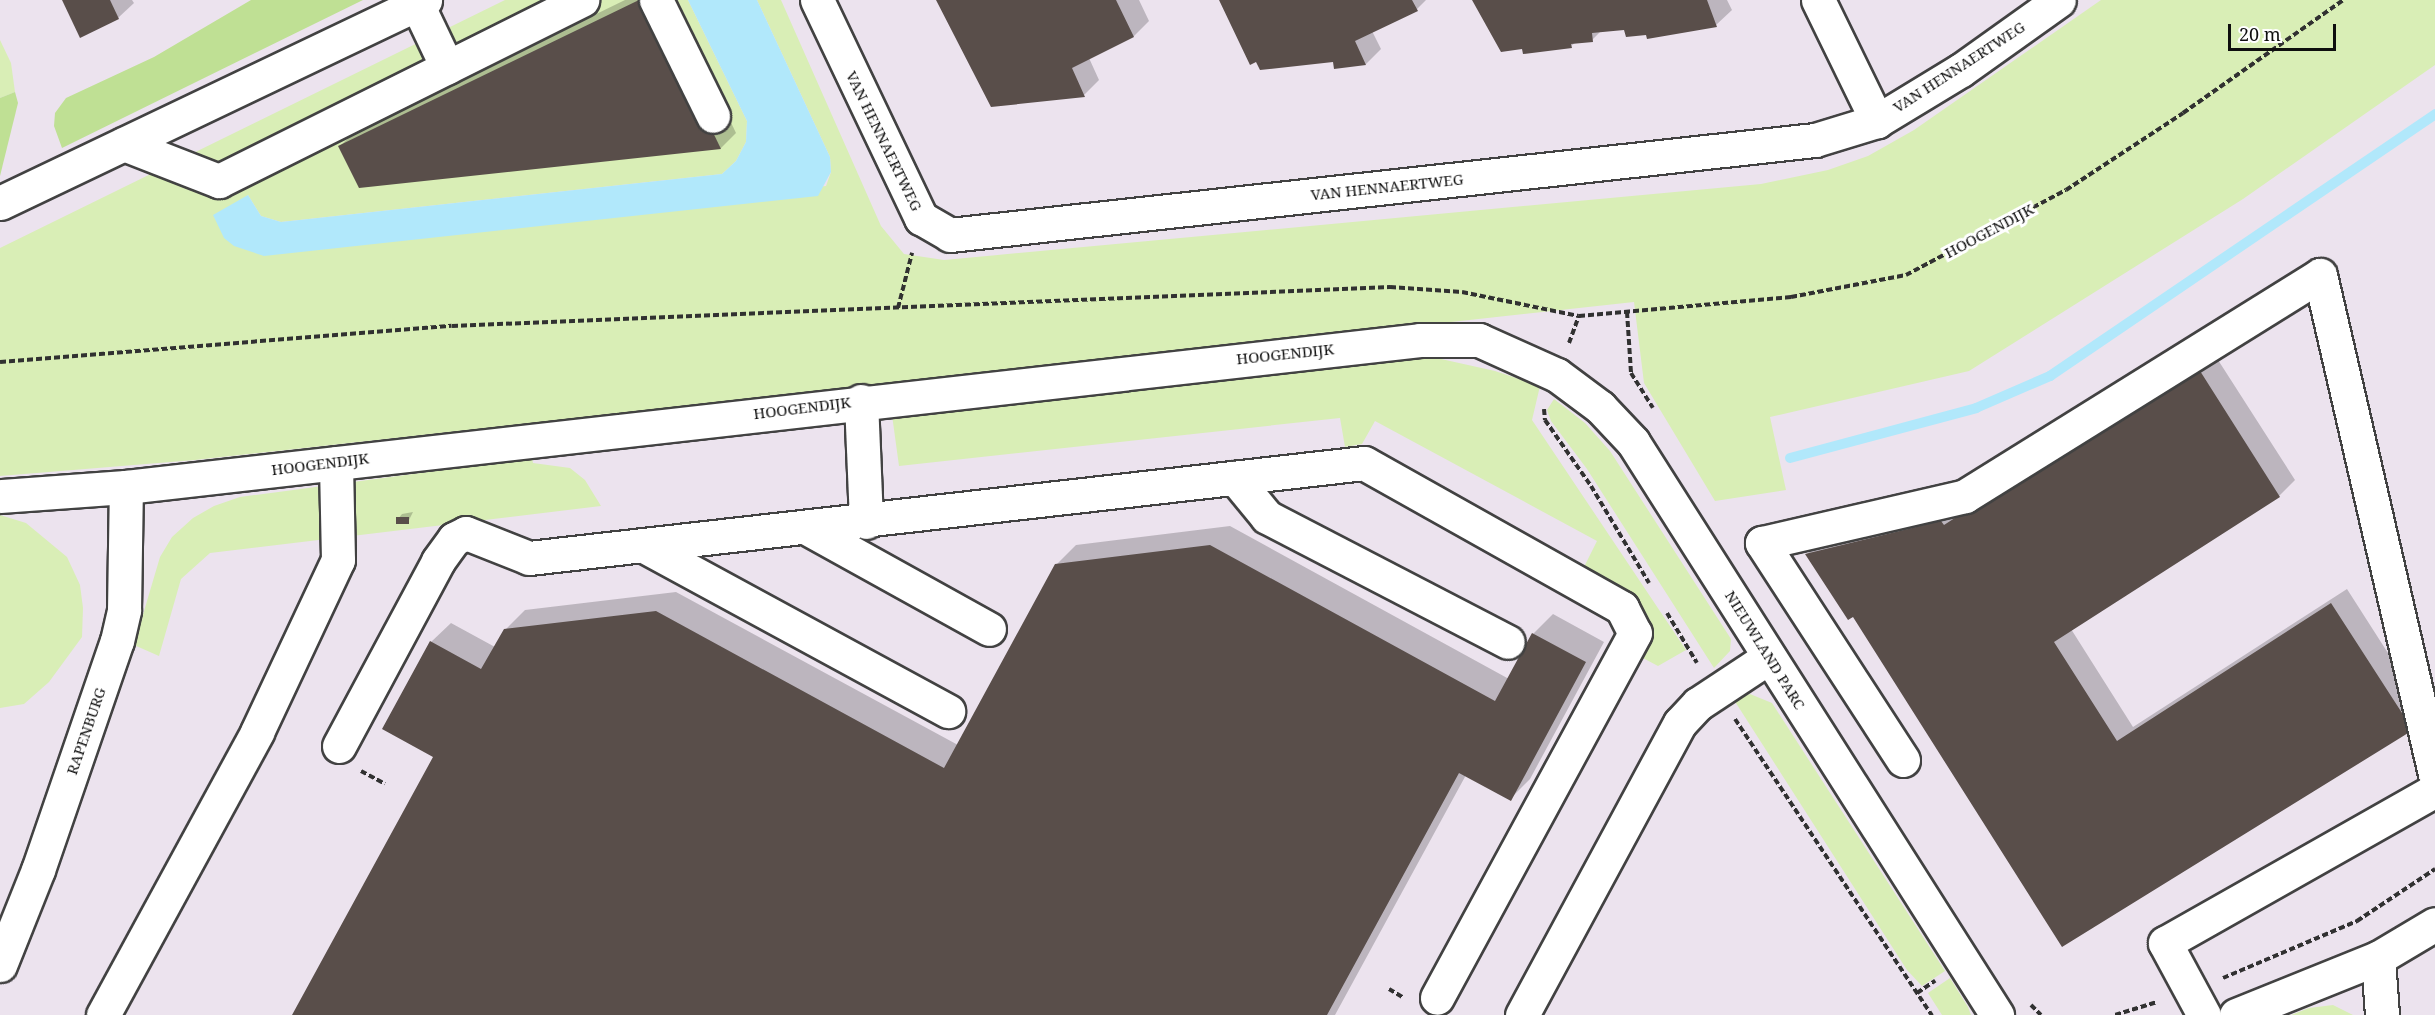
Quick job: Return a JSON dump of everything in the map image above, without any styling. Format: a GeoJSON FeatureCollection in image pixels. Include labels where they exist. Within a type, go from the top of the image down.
{"type":"FeatureCollection","features":[{"type":"Feature","properties":{"kind":"street"},"geometry":{"type":"LineString","coordinates":[[124,144],[219,181],[582,0]]}},
{"type":"Feature","properties":{"kind":"street"},"geometry":{"type":"LineString","coordinates":[[656,0],[713,116]]}},
{"type":"Feature","properties":{"kind":"street","name":"VAN HENNAERTWEG"},"geometry":{"type":"LineString","coordinates":[[817,0],[921,218],[950,235],[1815,140],[1877,121],[1961,70],[2059,0]]}},
{"type":"Feature","properties":{"kind":"street"},"geometry":{"type":"LineString","coordinates":[[1818,0],[1877,121]]}},
{"type":"Feature","properties":{"kind":"street"},"geometry":{"type":"LineString","coordinates":[[0,203],[421,2],[447,67]]}},
{"type":"Feature","properties":{"kind":"street"},"geometry":{"type":"LineString","coordinates":[[1903,760],[1762,543],[1965,496],[2320,275],[2435,774]]}},
{"type":"Feature","properties":{"kind":"street","name":"HOOGENDIJK"},"geometry":{"type":"LineString","coordinates":[[0,496],[126,487],[861,401],[1420,340],[1479,340]]}},
{"type":"Feature","properties":{"kind":"street","name":"NIEUWLAND PARC"},"geometry":{"type":"LineString","coordinates":[[1479,340],[1557,375],[1600,407],[1633,442],[1997,1015]]}},
{"type":"Feature","properties":{"kind":"street"},"geometry":{"type":"LineString","coordinates":[[861,401],[866,522]]}},
{"type":"Feature","properties":{"kind":"street"},"geometry":{"type":"LineString","coordinates":[[104,1015],[257,732],[338,560],[336,463]]}},
{"type":"Feature","properties":{"kind":"street"},"geometry":{"type":"LineString","coordinates":[[346,756],[438,561],[454,539],[466,533],[528,558],[866,522],[1364,463],[1622,608],[1635,633],[1437,998]]}},
{"type":"Feature","properties":{"kind":"street"},"geometry":{"type":"LineString","coordinates":[[1235,478],[1267,517],[1508,642]]}},
{"type":"Feature","properties":{"kind":"street","name":"RAPENBURG"},"geometry":{"type":"LineString","coordinates":[[0,965],[38,870],[117,641],[124,610],[126,487]]}},
{"type":"Feature","properties":{"kind":"street"},"geometry":{"type":"LineString","coordinates":[[807,528],[989,629]]}},
{"type":"Feature","properties":{"kind":"street"},"geometry":{"type":"LineString","coordinates":[[646,547],[948,711]]}},
{"type":"Feature","properties":{"kind":"street"},"geometry":{"type":"LineString","coordinates":[[1521,1015],[1680,723],[1698,705],[1769,657]]}},
{"type":"Feature","properties":{"kind":"street"},"geometry":{"type":"LineString","coordinates":[[2198,1003],[2164,943],[2435,790]]}},
{"type":"Feature","properties":{"kind":"street"},"geometry":{"type":"LineString","coordinates":[[2236,1015],[2378,958],[2435,924]]}},
{"type":"Feature","properties":{"kind":"street"},"geometry":{"type":"LineString","coordinates":[[2378,958],[2382,1015]]}},
{"type":"Feature","properties":{"kind":"path","name":"HOOGENDIJK"},"geometry":{"type":"LineString","coordinates":[[0,362],[452,326],[1390,287],[1462,292],[1579,316],[1791,297],[1906,275],[2066,190],[2183,113],[2343,0]]}},
{"type":"Feature","properties":{"kind":"path"},"geometry":{"type":"LineString","coordinates":[[898,308],[921,218]]}},
{"type":"Feature","properties":{"kind":"path"},"geometry":{"type":"LineString","coordinates":[[346,756],[385,784]]}},
{"type":"Feature","properties":{"kind":"path"},"geometry":{"type":"LineString","coordinates":[[2115,1015],[2198,1003],[2357,921],[2435,869]]}},
{"type":"Feature","properties":{"kind":"shaded area"},"geometry":{"type":"Polygon","coordinates":[[[0,0],[2435,0],[2435,1015],[0,1015],[0,0]]]}},
{"type":"Feature","properties":{"kind":"green space"},"geometry":{"type":"Polygon","coordinates":[[[251,0],[363,0],[62,148],[54,126],[55,113],[66,98],[154,57],[251,0]]]}},
{"type":"Feature","properties":{"kind":"green space"},"geometry":{"type":"Polygon","coordinates":[[[505,0],[688,0],[747,121],[746,142],[736,161],[722,174],[281,222],[261,216],[248,195],[224,238],[826,186],[831,172],[830,157],[757,0],[781,0],[881,226],[904,254],[944,260],[1761,184],[1828,170],[1868,156],[1914,130],[2101,0],[2435,0],[2435,65],[2243,199],[1969,371],[1770,417],[1786,490],[1715,501],[1644,383],[1634,302],[195,460],[0,476],[0,248],[505,0]]]}},
{"type":"Feature","properties":{"kind":"green space"},"geometry":{"type":"Polygon","coordinates":[[[0,40],[11,63],[15,92],[0,98],[0,40]]]}},
{"type":"Feature","properties":{"kind":"green space"},"geometry":{"type":"Polygon","coordinates":[[[15,92],[18,103],[0,176],[0,98],[15,92]]]}},
{"type":"Feature","properties":{"kind":"green space"},"geometry":{"type":"Polygon","coordinates":[[[1432,357],[1495,371],[1540,386],[1532,420],[1686,650],[1658,666],[1641,657],[1636,602],[1620,586],[1584,567],[1597,541],[1375,421],[1362,444],[1345,447],[1340,418],[899,466],[892,415],[1432,357]]]}},
{"type":"Feature","properties":{"kind":"green space"},"geometry":{"type":"Polygon","coordinates":[[[1554,399],[1585,423],[1610,451],[1731,639],[1730,651],[1714,668],[1587,469],[1551,421],[1547,410],[1554,399]]]}},
{"type":"Feature","properties":{"kind":"green space"},"geometry":{"type":"Polygon","coordinates":[[[532,458],[533,463],[570,468],[585,480],[601,506],[210,553],[181,579],[159,656],[134,645],[160,557],[172,537],[193,518],[214,506],[240,497],[532,458]]]}},
{"type":"Feature","properties":{"kind":"green space"},"geometry":{"type":"Polygon","coordinates":[[[0,515],[26,523],[67,557],[80,585],[83,608],[82,637],[49,682],[24,704],[0,708],[0,515]]]}},
{"type":"Feature","properties":{"kind":"green space"},"geometry":{"type":"Polygon","coordinates":[[[1750,694],[1772,703],[1945,971],[1922,986],[1907,970],[1734,700],[1750,694]]]}},
{"type":"Feature","properties":{"kind":"green space"},"geometry":{"type":"Polygon","coordinates":[[[1950,978],[1971,1015],[1942,1015],[1928,993],[1950,978]]]}},
{"type":"Feature","properties":{"kind":"green space"},"geometry":{"type":"Polygon","coordinates":[[[2333,1005],[2353,1015],[2291,1015],[2309,1008],[2333,1005]]]}},
{"type":"Feature","properties":{"kind":"water"},"geometry":{"type":"Polygon","coordinates":[[[688,0],[757,0],[830,157],[831,172],[818,196],[264,256],[234,246],[224,238],[213,215],[248,195],[261,216],[281,222],[722,174],[736,161],[746,142],[747,121],[688,0]]]}},
{"type":"Feature","properties":{"kind":"building"},"geometry":{"type":"Polygon","coordinates":[[[62,0],[110,0],[119,19],[80,38],[62,0]]]}},
{"type":"Feature","properties":{"kind":"building"},"geometry":{"type":"Polygon","coordinates":[[[639,0],[649,0],[721,149],[359,188],[338,146],[639,0]]]}},
{"type":"Feature","properties":{"kind":"building"},"geometry":{"type":"Polygon","coordinates":[[[936,0],[1116,0],[1134,37],[1072,68],[1085,97],[991,107],[936,0]]]}},
{"type":"Feature","properties":{"kind":"building"},"geometry":{"type":"Polygon","coordinates":[[[1219,0],[1412,0],[1418,11],[1355,41],[1366,65],[1334,69],[1333,62],[1260,70],[1256,62],[1250,65],[1219,0]]]}},
{"type":"Feature","properties":{"kind":"building"},"geometry":{"type":"Polygon","coordinates":[[[1472,0],[1707,0],[1717,27],[1647,39],[1646,35],[1626,37],[1624,30],[1592,33],[1593,42],[1571,44],[1572,48],[1523,54],[1522,49],[1501,52],[1472,0]]]}},
{"type":"Feature","properties":{"kind":"building"},"geometry":{"type":"Polygon","coordinates":[[[2195,363],[2280,497],[2054,642],[2117,741],[2331,603],[2413,730],[2062,947],[1853,617],[1848,620],[1805,554],[1941,521],[1944,525],[2195,363]]]}},
{"type":"Feature","properties":{"kind":"building"},"geometry":{"type":"Polygon","coordinates":[[[396,517],[409,517],[409,524],[396,524],[396,517]]]}},
{"type":"Feature","properties":{"kind":"building"},"geometry":{"type":"Polygon","coordinates":[[[1210,545],[1495,701],[1532,633],[1586,662],[1511,801],[1459,773],[1327,1015],[292,1015],[433,757],[382,729],[430,641],[481,669],[504,629],[656,611],[944,768],[1055,564],[1210,545]]]}},
{"type":"Feature","properties":{"kind":"waterway"},"geometry":{"type":"LineString","coordinates":[[1790,458],[1976,408],[2050,376],[2435,114]]}}]}
